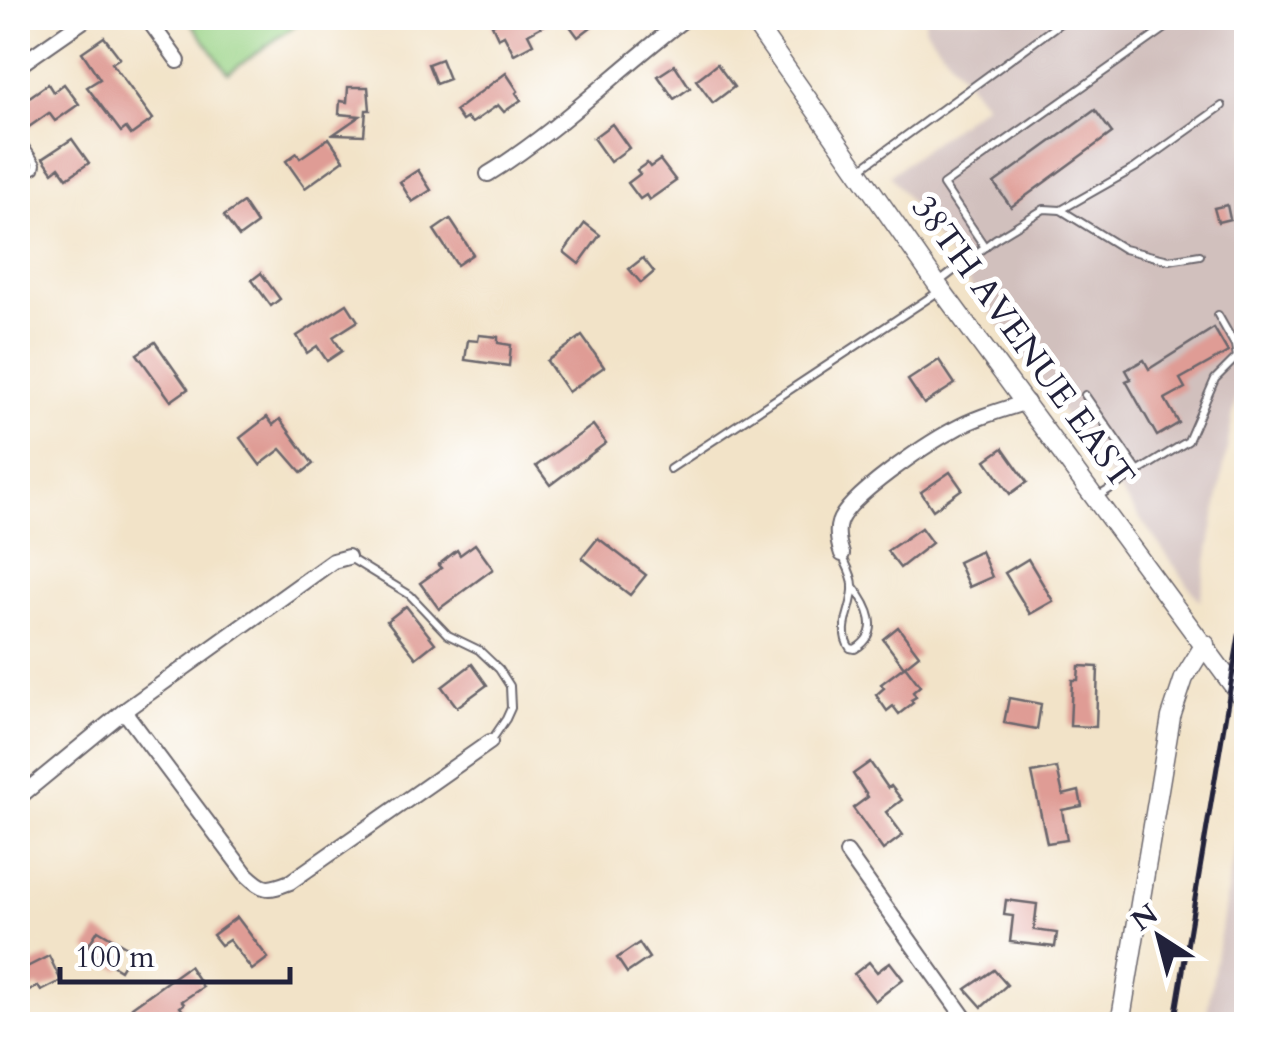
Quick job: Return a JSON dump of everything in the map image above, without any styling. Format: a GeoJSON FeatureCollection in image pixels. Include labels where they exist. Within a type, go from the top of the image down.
{"type":"FeatureCollection","features":[{"type":"Feature","properties":{"kind":"street"},"geometry":{"type":"LineString","coordinates":[[18,66],[88,18]]}},
{"type":"Feature","properties":{"kind":"street"},"geometry":{"type":"LineString","coordinates":[[146,18],[178,60]]}},
{"type":"Feature","properties":{"kind":"street"},"geometry":{"type":"LineString","coordinates":[[488,174],[544,136],[686,18]]}},
{"type":"Feature","properties":{"kind":"street","name":"38TH AVENUE EAST"},"geometry":{"type":"LineString","coordinates":[[751,18],[939,287],[1246,704]]}},
{"type":"Feature","properties":{"kind":"street"},"geometry":{"type":"LineString","coordinates":[[842,554],[839,523],[853,500],[952,430],[1026,402]]}},
{"type":"Feature","properties":{"kind":"street"},"geometry":{"type":"LineString","coordinates":[[18,798],[124,711],[333,561],[348,557]]}},
{"type":"Feature","properties":{"kind":"street"},"geometry":{"type":"LineString","coordinates":[[1120,1024],[1171,717],[1184,678],[1204,644]]}},
{"type":"Feature","properties":{"kind":"street"},"geometry":{"type":"LineString","coordinates":[[124,711],[246,874],[262,887],[272,889],[290,882],[490,742]]}},
{"type":"Feature","properties":{"kind":"street"},"geometry":{"type":"LineString","coordinates":[[847,853],[969,1024]]}},
{"type":"Feature","properties":{"kind":"lane"},"geometry":{"type":"LineString","coordinates":[[858,171],[1067,18]]}},
{"type":"Feature","properties":{"kind":"lane"},"geometry":{"type":"LineString","coordinates":[[985,247],[943,184],[1180,18]]}},
{"type":"Feature","properties":{"kind":"lane"},"geometry":{"type":"LineString","coordinates":[[1061,210],[1135,168],[1222,106]]}},
{"type":"Feature","properties":{"kind":"lane"},"geometry":{"type":"LineString","coordinates":[[18,136],[36,168],[30,172],[18,160]]}},
{"type":"Feature","properties":{"kind":"lane"},"geometry":{"type":"LineString","coordinates":[[670,469],[939,287],[985,247],[1044,209],[1061,210],[1124,249],[1169,260],[1200,255]]}},
{"type":"Feature","properties":{"kind":"lane"},"geometry":{"type":"LineString","coordinates":[[1096,497],[1188,441],[1216,379],[1237,357],[1236,346],[1218,315]]}},
{"type":"Feature","properties":{"kind":"lane"},"geometry":{"type":"LineString","coordinates":[[1085,395],[1138,471]]}},
{"type":"Feature","properties":{"kind":"lane"},"geometry":{"type":"LineString","coordinates":[[842,554],[871,622],[864,644],[855,649],[846,644],[844,630],[853,586]]}},
{"type":"Feature","properties":{"kind":"lane"},"geometry":{"type":"LineString","coordinates":[[348,557],[410,594],[448,635],[480,650],[499,669],[510,686],[511,708],[490,742]]}},
{"type":"Feature","properties":{"kind":"shaded area"},"geometry":{"type":"Polygon","coordinates":[[[926,18],[1246,18],[1246,343],[1200,601],[890,175],[985,104],[924,27],[926,18]]]}},
{"type":"Feature","properties":{"kind":"shaded area"},"geometry":{"type":"Polygon","coordinates":[[[1246,780],[1246,1024],[1205,1024],[1246,780]]]}},
{"type":"Feature","properties":{"kind":"green space"},"geometry":{"type":"Polygon","coordinates":[[[188,18],[306,18],[228,73],[188,18]]]}},
{"type":"Feature","properties":{"kind":"building"},"geometry":{"type":"Polygon","coordinates":[[[506,18],[557,18],[528,34],[533,44],[514,54],[504,35],[498,38],[492,25],[506,18]]]}},
{"type":"Feature","properties":{"kind":"building"},"geometry":{"type":"Polygon","coordinates":[[[564,18],[584,18],[591,27],[578,37],[564,18]]]}},
{"type":"Feature","properties":{"kind":"building"},"geometry":{"type":"Polygon","coordinates":[[[104,37],[120,58],[112,63],[153,119],[131,135],[126,128],[121,132],[87,87],[100,79],[82,52],[104,37]]]}},
{"type":"Feature","properties":{"kind":"building"},"geometry":{"type":"Polygon","coordinates":[[[441,59],[449,79],[436,84],[428,64],[441,59]]]}},
{"type":"Feature","properties":{"kind":"building"},"geometry":{"type":"Polygon","coordinates":[[[717,64],[734,87],[713,103],[696,80],[717,64]]]}},
{"type":"Feature","properties":{"kind":"building"},"geometry":{"type":"Polygon","coordinates":[[[675,65],[690,88],[674,99],[658,76],[675,65]]]}},
{"type":"Feature","properties":{"kind":"building"},"geometry":{"type":"Polygon","coordinates":[[[506,73],[521,100],[504,112],[498,105],[472,123],[467,118],[462,121],[455,111],[506,73]]]}},
{"type":"Feature","properties":{"kind":"building"},"geometry":{"type":"Polygon","coordinates":[[[48,84],[53,92],[64,84],[79,104],[55,121],[49,113],[23,131],[18,129],[18,105],[48,84]]]}},
{"type":"Feature","properties":{"kind":"building"},"geometry":{"type":"Polygon","coordinates":[[[348,87],[368,87],[370,110],[366,110],[364,135],[334,134],[360,116],[339,114],[340,101],[347,102],[348,87]]]}},
{"type":"Feature","properties":{"kind":"building"},"geometry":{"type":"Polygon","coordinates":[[[1095,110],[1112,133],[1011,207],[994,183],[1095,110]]]}},
{"type":"Feature","properties":{"kind":"building"},"geometry":{"type":"Polygon","coordinates":[[[612,124],[629,148],[610,162],[593,138],[612,124]]]}},
{"type":"Feature","properties":{"kind":"building"},"geometry":{"type":"Polygon","coordinates":[[[329,138],[344,160],[305,188],[286,161],[297,153],[300,158],[329,138]]]}},
{"type":"Feature","properties":{"kind":"building"},"geometry":{"type":"Polygon","coordinates":[[[72,139],[89,163],[67,178],[59,167],[53,172],[43,158],[72,139]]]}},
{"type":"Feature","properties":{"kind":"building"},"geometry":{"type":"Polygon","coordinates":[[[660,160],[676,181],[649,200],[646,195],[640,199],[628,183],[640,174],[637,170],[660,160]]]}},
{"type":"Feature","properties":{"kind":"building"},"geometry":{"type":"Polygon","coordinates":[[[418,170],[431,190],[412,202],[400,182],[418,170]]]}},
{"type":"Feature","properties":{"kind":"building"},"geometry":{"type":"Polygon","coordinates":[[[243,203],[257,224],[239,237],[224,216],[243,203]]]}},
{"type":"Feature","properties":{"kind":"building"},"geometry":{"type":"Polygon","coordinates":[[[1227,205],[1230,219],[1218,222],[1214,208],[1227,205]]]}},
{"type":"Feature","properties":{"kind":"building"},"geometry":{"type":"Polygon","coordinates":[[[450,219],[473,254],[457,265],[434,230],[450,219]]]}},
{"type":"Feature","properties":{"kind":"building"},"geometry":{"type":"Polygon","coordinates":[[[585,223],[600,235],[579,264],[564,252],[585,223]]]}},
{"type":"Feature","properties":{"kind":"building"},"geometry":{"type":"Polygon","coordinates":[[[643,258],[654,272],[641,283],[629,269],[643,258]]]}},
{"type":"Feature","properties":{"kind":"building"},"geometry":{"type":"Polygon","coordinates":[[[261,273],[280,299],[271,306],[252,280],[261,273]]]}},
{"type":"Feature","properties":{"kind":"building"},"geometry":{"type":"Polygon","coordinates":[[[347,304],[358,321],[333,337],[342,351],[327,361],[317,346],[307,353],[297,336],[347,304]]]}},
{"type":"Feature","properties":{"kind":"building"},"geometry":{"type":"Polygon","coordinates":[[[1214,328],[1228,352],[1180,379],[1185,388],[1165,399],[1179,423],[1157,436],[1126,381],[1131,379],[1126,370],[1144,360],[1149,369],[1214,328]]]}},
{"type":"Feature","properties":{"kind":"building"},"geometry":{"type":"Polygon","coordinates":[[[479,335],[498,337],[498,343],[511,345],[509,366],[465,360],[468,340],[478,341],[479,335]]]}},
{"type":"Feature","properties":{"kind":"building"},"geometry":{"type":"Polygon","coordinates":[[[582,336],[604,367],[568,392],[547,361],[582,336]]]}},
{"type":"Feature","properties":{"kind":"building"},"geometry":{"type":"Polygon","coordinates":[[[155,342],[188,389],[171,401],[137,354],[155,342]]]}},
{"type":"Feature","properties":{"kind":"building"},"geometry":{"type":"Polygon","coordinates":[[[939,360],[955,384],[924,404],[908,380],[939,360]]]}},
{"type":"Feature","properties":{"kind":"building"},"geometry":{"type":"Polygon","coordinates":[[[267,417],[273,425],[280,419],[313,464],[302,473],[281,449],[260,465],[240,438],[267,417]]]}},
{"type":"Feature","properties":{"kind":"building"},"geometry":{"type":"Polygon","coordinates":[[[593,425],[606,443],[550,485],[536,466],[593,425]]]}},
{"type":"Feature","properties":{"kind":"building"},"geometry":{"type":"Polygon","coordinates":[[[1003,448],[1027,482],[1010,494],[986,460],[1003,448]]]}},
{"type":"Feature","properties":{"kind":"building"},"geometry":{"type":"Polygon","coordinates":[[[950,472],[962,489],[933,510],[921,492],[950,472]]]}},
{"type":"Feature","properties":{"kind":"building"},"geometry":{"type":"Polygon","coordinates":[[[921,528],[932,543],[900,568],[887,551],[921,528]]]}},
{"type":"Feature","properties":{"kind":"building"},"geometry":{"type":"Polygon","coordinates":[[[598,538],[646,575],[630,595],[582,558],[598,538]]]}},
{"type":"Feature","properties":{"kind":"building"},"geometry":{"type":"Polygon","coordinates":[[[475,544],[493,569],[439,609],[420,583],[457,550],[460,555],[475,544]]]}},
{"type":"Feature","properties":{"kind":"building"},"geometry":{"type":"Polygon","coordinates":[[[981,551],[992,577],[969,587],[958,562],[981,551]]]}},
{"type":"Feature","properties":{"kind":"building"},"geometry":{"type":"Polygon","coordinates":[[[1028,559],[1053,601],[1030,614],[1005,573],[1028,559]]]}},
{"type":"Feature","properties":{"kind":"building"},"geometry":{"type":"Polygon","coordinates":[[[406,606],[435,643],[416,658],[387,621],[406,606]]]}},
{"type":"Feature","properties":{"kind":"building"},"geometry":{"type":"Polygon","coordinates":[[[898,627],[919,655],[904,667],[883,639],[898,627]]]}},
{"type":"Feature","properties":{"kind":"building"},"geometry":{"type":"Polygon","coordinates":[[[472,664],[487,685],[457,707],[442,687],[472,664]]]}},
{"type":"Feature","properties":{"kind":"building"},"geometry":{"type":"Polygon","coordinates":[[[905,666],[920,686],[913,692],[916,697],[899,714],[893,706],[887,711],[876,695],[884,688],[881,684],[905,666]]]}},
{"type":"Feature","properties":{"kind":"building"},"geometry":{"type":"Polygon","coordinates":[[[1079,666],[1098,667],[1096,727],[1070,726],[1072,680],[1078,680],[1079,666]]]}},
{"type":"Feature","properties":{"kind":"building"},"geometry":{"type":"Polygon","coordinates":[[[1009,698],[1041,704],[1037,729],[1004,723],[1009,698]]]}},
{"type":"Feature","properties":{"kind":"building"},"geometry":{"type":"Polygon","coordinates":[[[870,762],[902,800],[886,812],[903,835],[883,850],[853,808],[868,797],[853,774],[870,762]]]}},
{"type":"Feature","properties":{"kind":"building"},"geometry":{"type":"Polygon","coordinates":[[[1057,768],[1063,795],[1079,791],[1082,806],[1062,810],[1067,840],[1047,843],[1032,773],[1057,768]]]}},
{"type":"Feature","properties":{"kind":"building"},"geometry":{"type":"Polygon","coordinates":[[[1006,900],[1037,904],[1034,930],[1057,933],[1055,947],[1010,942],[1013,916],[1004,915],[1006,900]]]}},
{"type":"Feature","properties":{"kind":"building"},"geometry":{"type":"Polygon","coordinates":[[[237,917],[268,958],[252,970],[229,940],[221,945],[213,935],[237,917]]]}},
{"type":"Feature","properties":{"kind":"building"},"geometry":{"type":"Polygon","coordinates":[[[98,930],[132,950],[120,970],[86,949],[98,930]]]}},
{"type":"Feature","properties":{"kind":"building"},"geometry":{"type":"Polygon","coordinates":[[[639,943],[649,958],[627,973],[617,958],[639,943]]]}},
{"type":"Feature","properties":{"kind":"building"},"geometry":{"type":"Polygon","coordinates":[[[49,956],[61,981],[41,991],[38,986],[29,991],[19,971],[49,956]]]}},
{"type":"Feature","properties":{"kind":"building"},"geometry":{"type":"Polygon","coordinates":[[[869,962],[877,972],[890,962],[903,979],[875,1001],[854,974],[869,962]]]}},
{"type":"Feature","properties":{"kind":"building"},"geometry":{"type":"Polygon","coordinates":[[[189,966],[203,987],[182,1001],[180,1007],[193,1024],[145,1024],[132,1007],[189,966]]]}},
{"type":"Feature","properties":{"kind":"building"},"geometry":{"type":"Polygon","coordinates":[[[994,970],[1007,985],[982,1007],[966,989],[994,970]]]}},
{"type":"Feature","properties":{"kind":"railway"},"geometry":{"type":"LineString","coordinates":[[1174,1024],[1246,594]]}}]}
